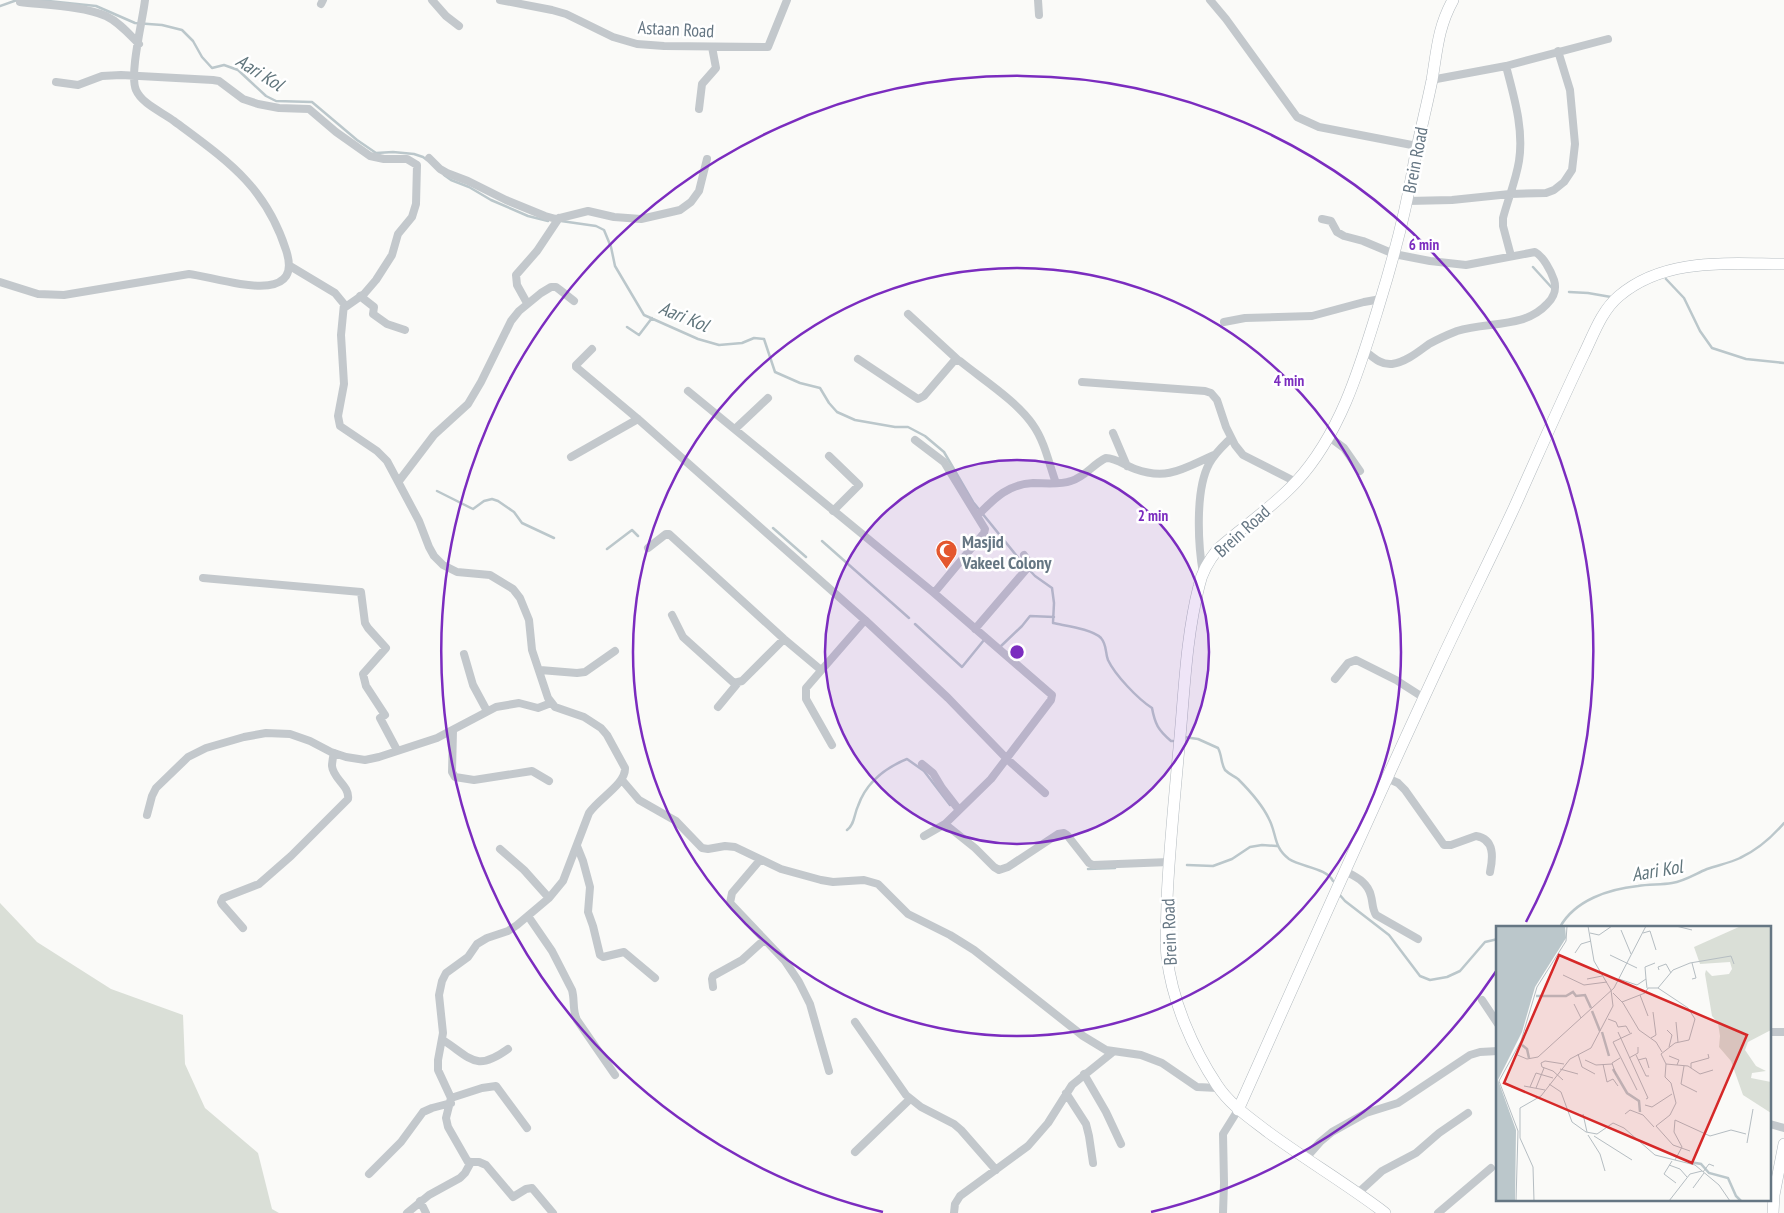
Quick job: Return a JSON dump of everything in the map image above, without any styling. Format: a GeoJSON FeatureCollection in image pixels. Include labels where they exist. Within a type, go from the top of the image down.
{"type":"FeatureCollection","features":[{"type":"Feature","properties":{"kind":"street"},"geometry":{"type":"LineString","coordinates":[[0,282],[38,294],[64,295],[189,274],[236,283],[266,286],[282,280],[289,272],[290,266],[282,236],[275,221],[252,185],[222,158],[143,99],[136,91],[134,76],[145,0]]}},
{"type":"Feature","properties":{"kind":"street"},"geometry":{"type":"LineString","coordinates":[[432,0],[458,26]]}},
{"type":"Feature","properties":{"kind":"street","name":"Astaan Road"},"geometry":{"type":"LineString","coordinates":[[500,0],[559,12],[613,37],[637,44],[768,47],[787,0]]}},
{"type":"Feature","properties":{"kind":"street"},"geometry":{"type":"LineString","coordinates":[[1038,0],[1038,15]]}},
{"type":"Feature","properties":{"kind":"street"},"geometry":{"type":"LineString","coordinates":[[1210,0],[1226,19],[1297,117],[1318,127],[1417,146]]}},
{"type":"Feature","properties":{"kind":"street"},"geometry":{"type":"LineString","coordinates":[[1444,18],[1445,0]]}},
{"type":"Feature","properties":{"kind":"street","name":"Brein Road"},"geometry":{"type":"LineString","coordinates":[[1385,1213],[1376,1209],[1358,1193],[1305,1159],[1238,1110],[1218,1088],[1182,1018],[1172,984],[1167,958],[1166,935],[1168,862],[1190,640],[1199,585],[1210,558],[1218,549],[1296,482],[1328,436],[1349,394],[1365,351],[1394,254],[1408,200],[1417,146],[1432,80],[1437,41],[1444,18],[1453,0]]}},
{"type":"Feature","properties":{"kind":"street"},"geometry":{"type":"LineString","coordinates":[[20,2],[84,10],[106,16],[139,44]]}},
{"type":"Feature","properties":{"kind":"street"},"geometry":{"type":"LineString","coordinates":[[1432,80],[1506,66],[1608,39]]}},
{"type":"Feature","properties":{"kind":"street"},"geometry":{"type":"LineString","coordinates":[[699,109],[701,86],[716,68],[712,46]]}},
{"type":"Feature","properties":{"kind":"street"},"geometry":{"type":"LineString","coordinates":[[1408,200],[1452,200],[1510,194],[1537,194],[1554,190],[1564,182],[1572,170],[1575,144],[1568,80],[1558,51]]}},
{"type":"Feature","properties":{"kind":"street"},"geometry":{"type":"LineString","coordinates":[[1506,66],[1516,103],[1519,132],[1519,160],[1503,226],[1511,256]]}},
{"type":"Feature","properties":{"kind":"street"},"geometry":{"type":"LineString","coordinates":[[56,82],[78,85],[102,76],[213,80],[224,85],[243,99],[258,104],[279,108],[310,109],[336,132],[370,156],[384,159],[407,159],[417,165],[414,212],[412,217],[398,234],[388,263],[371,287],[344,308]]}},
{"type":"Feature","properties":{"kind":"street"},"geometry":{"type":"LineString","coordinates":[[429,158],[447,173],[545,216],[559,219],[588,211],[614,217],[641,218],[680,210],[691,202],[699,191],[707,159]]}},
{"type":"Feature","properties":{"kind":"street"},"geometry":{"type":"LineString","coordinates":[[527,303],[517,285],[516,275],[537,251],[559,219]]}},
{"type":"Feature","properties":{"kind":"street"},"geometry":{"type":"LineString","coordinates":[[1322,219],[1331,221],[1341,235],[1363,241],[1394,254],[1466,265],[1531,252],[1538,253],[1554,280],[1555,292],[1552,298],[1544,307],[1531,316],[1517,321],[1458,331],[1442,337],[1403,361],[1394,364],[1380,362],[1365,351]]}},
{"type":"Feature","properties":{"kind":"street"},"geometry":{"type":"LineString","coordinates":[[1223,1213],[1223,1134],[1238,1110],[1387,778],[1602,318],[1617,298],[1629,289],[1655,276],[1685,266],[1784,264]]}},
{"type":"Feature","properties":{"kind":"street"},"geometry":{"type":"LineString","coordinates":[[290,266],[335,293],[343,302],[341,330],[344,384],[338,421],[344,430],[387,461],[419,521],[429,547],[434,556],[443,565],[457,572],[490,575],[513,589],[520,598],[529,620],[532,650],[551,703],[560,709],[584,717],[601,728],[607,735],[625,768],[622,780],[595,804],[584,824],[563,881],[549,898],[508,931],[487,938],[477,944],[465,960],[444,976],[440,996],[443,1040],[438,1060],[438,1070],[451,1101],[446,1118],[448,1127],[466,1160],[479,1162],[486,1166],[513,1197],[526,1189],[532,1188],[553,1213]]}},
{"type":"Feature","properties":{"kind":"street"},"geometry":{"type":"LineString","coordinates":[[398,480],[434,435],[468,404],[481,382],[510,321],[527,303],[546,289],[556,287],[574,301]]}},
{"type":"Feature","properties":{"kind":"street"},"geometry":{"type":"LineString","coordinates":[[360,296],[374,307],[373,314],[383,322],[405,330]]}},
{"type":"Feature","properties":{"kind":"street"},"geometry":{"type":"LineString","coordinates":[[1224,322],[1245,318],[1312,316],[1381,299]]}},
{"type":"Feature","properties":{"kind":"street"},"geometry":{"type":"LineString","coordinates":[[908,314],[958,360],[1012,403],[1034,425],[1056,483]]}},
{"type":"Feature","properties":{"kind":"street"},"geometry":{"type":"LineString","coordinates":[[592,349],[576,368],[638,419],[865,620],[948,698],[1044,793]]}},
{"type":"Feature","properties":{"kind":"street"},"geometry":{"type":"LineString","coordinates":[[858,359],[918,399],[924,396],[952,363],[958,360]]}},
{"type":"Feature","properties":{"kind":"street"},"geometry":{"type":"LineString","coordinates":[[1082,382],[1208,391],[1217,400],[1221,416],[1231,438],[1242,455],[1296,482]]}},
{"type":"Feature","properties":{"kind":"street"},"geometry":{"type":"LineString","coordinates":[[688,391],[934,593],[1052,695],[1051,700],[991,779],[945,824],[924,836]]}},
{"type":"Feature","properties":{"kind":"street"},"geometry":{"type":"LineString","coordinates":[[734,429],[768,398]]}},
{"type":"Feature","properties":{"kind":"street"},"geometry":{"type":"LineString","coordinates":[[571,457],[638,419]]}},
{"type":"Feature","properties":{"kind":"street"},"geometry":{"type":"LineString","coordinates":[[1113,433],[1126,466]]}},
{"type":"Feature","properties":{"kind":"street"},"geometry":{"type":"LineString","coordinates":[[1328,436],[1344,448],[1360,471]]}},
{"type":"Feature","properties":{"kind":"street"},"geometry":{"type":"LineString","coordinates":[[1203,573],[1198,528],[1202,494],[1208,466],[1214,455],[1231,438]]}},
{"type":"Feature","properties":{"kind":"street"},"geometry":{"type":"LineString","coordinates":[[914,440],[944,462],[967,502],[985,526],[985,531],[934,593]]}},
{"type":"Feature","properties":{"kind":"street"},"geometry":{"type":"LineString","coordinates":[[978,515],[1012,486],[1056,483],[1077,479],[1106,458],[1152,474],[1164,474],[1214,455]]}},
{"type":"Feature","properties":{"kind":"street"},"geometry":{"type":"LineString","coordinates":[[829,456],[859,485],[833,511]]}},
{"type":"Feature","properties":{"kind":"street"},"geometry":{"type":"LineString","coordinates":[[648,548],[666,534],[670,534],[820,670]]}},
{"type":"Feature","properties":{"kind":"street"},"geometry":{"type":"LineString","coordinates":[[975,629],[1030,565],[1024,556]]}},
{"type":"Feature","properties":{"kind":"street"},"geometry":{"type":"LineString","coordinates":[[203,578],[361,592],[365,623],[386,648],[363,674],[366,686],[385,715],[380,718],[397,750]]}},
{"type":"Feature","properties":{"kind":"street"},"geometry":{"type":"LineString","coordinates":[[672,615],[683,637],[736,684]]}},
{"type":"Feature","properties":{"kind":"street"},"geometry":{"type":"LineString","coordinates":[[832,745],[804,696],[806,688],[865,620]]}},
{"type":"Feature","properties":{"kind":"street"},"geometry":{"type":"LineString","coordinates":[[718,707],[736,684],[742,682],[784,639]]}},
{"type":"Feature","properties":{"kind":"street"},"geometry":{"type":"LineString","coordinates":[[540,670],[585,672],[615,651]]}},
{"type":"Feature","properties":{"kind":"street"},"geometry":{"type":"LineString","coordinates":[[464,654],[473,685],[487,711]]}},
{"type":"Feature","properties":{"kind":"street"},"geometry":{"type":"LineString","coordinates":[[1335,679],[1348,662],[1356,660],[1396,680],[1424,698]]}},
{"type":"Feature","properties":{"kind":"street"},"geometry":{"type":"LineString","coordinates":[[147,815],[156,788],[188,757],[206,748],[250,736],[282,733],[304,738],[346,757],[365,760],[437,738],[487,711],[512,703],[538,708],[551,703]]}},
{"type":"Feature","properties":{"kind":"street"},"geometry":{"type":"LineString","coordinates":[[453,731],[452,772],[455,777],[474,780],[532,771],[548,781]]}},
{"type":"Feature","properties":{"kind":"street"},"geometry":{"type":"LineString","coordinates":[[243,928],[222,904],[223,898],[259,884],[291,856],[348,799],[348,792],[333,772],[334,753]]}},
{"type":"Feature","properties":{"kind":"street"},"geometry":{"type":"LineString","coordinates":[[922,764],[933,772],[942,788],[959,810]]}},
{"type":"Feature","properties":{"kind":"street"},"geometry":{"type":"LineString","coordinates":[[1387,778],[1405,790],[1444,844],[1451,844],[1476,836],[1486,839],[1493,855],[1490,872]]}},
{"type":"Feature","properties":{"kind":"street"},"geometry":{"type":"LineString","coordinates":[[622,780],[639,800],[676,821],[699,846],[708,849],[725,846],[735,847],[780,869],[821,880],[833,882],[864,880],[878,884],[908,914],[962,942],[1101,1048],[1113,1052],[1141,1055],[1162,1063],[1197,1087],[1218,1088]]}},
{"type":"Feature","properties":{"kind":"street"},"geometry":{"type":"LineString","coordinates":[[945,824],[994,868],[999,870],[1008,867],[1062,833],[1067,835],[1089,863],[1093,865],[1168,862]]}},
{"type":"Feature","properties":{"kind":"street"},"geometry":{"type":"LineString","coordinates":[[576,846],[583,861],[590,887],[588,916],[593,926],[600,954],[603,957],[624,952],[655,978]]}},
{"type":"Feature","properties":{"kind":"street"},"geometry":{"type":"LineString","coordinates":[[500,849],[524,870],[549,898]]}},
{"type":"Feature","properties":{"kind":"street"},"geometry":{"type":"LineString","coordinates":[[760,860],[732,893],[729,900],[732,906],[785,962],[805,993],[829,1071]]}},
{"type":"Feature","properties":{"kind":"street"},"geometry":{"type":"LineString","coordinates":[[1345,871],[1362,881],[1366,886],[1371,894],[1373,909],[1376,915],[1418,939]]}},
{"type":"Feature","properties":{"kind":"street"},"geometry":{"type":"LineString","coordinates":[[528,916],[552,951],[572,990],[574,1014],[577,1020],[615,1075]]}},
{"type":"Feature","properties":{"kind":"street"},"geometry":{"type":"LineString","coordinates":[[713,987],[713,976],[742,960],[764,940]]}},
{"type":"Feature","properties":{"kind":"street"},"geometry":{"type":"LineString","coordinates":[[1482,1000],[1496,1021]]}},
{"type":"Feature","properties":{"kind":"street"},"geometry":{"type":"LineString","coordinates":[[855,1022],[910,1099],[921,1107],[954,1124],[996,1170]]}},
{"type":"Feature","properties":{"kind":"street"},"geometry":{"type":"LineString","coordinates":[[443,1040],[470,1059],[481,1062],[496,1058],[508,1049]]}},
{"type":"Feature","properties":{"kind":"street"},"geometry":{"type":"LineString","coordinates":[[1305,1159],[1320,1142],[1345,1124],[1366,1113],[1398,1103],[1470,1055],[1496,1051]]}},
{"type":"Feature","properties":{"kind":"street"},"geometry":{"type":"LineString","coordinates":[[954,1213],[955,1204],[960,1196],[1028,1146],[1054,1114],[1072,1084],[1113,1052]]}},
{"type":"Feature","properties":{"kind":"street"},"geometry":{"type":"LineString","coordinates":[[1084,1074],[1106,1112],[1121,1144]]}},
{"type":"Feature","properties":{"kind":"street"},"geometry":{"type":"LineString","coordinates":[[369,1174],[401,1142],[423,1112],[482,1088],[496,1086],[527,1128]]}},
{"type":"Feature","properties":{"kind":"street"},"geometry":{"type":"LineString","coordinates":[[1066,1093],[1086,1124],[1093,1163]]}},
{"type":"Feature","properties":{"kind":"street"},"geometry":{"type":"LineString","coordinates":[[855,1152],[910,1099]]}},
{"type":"Feature","properties":{"kind":"street"},"geometry":{"type":"LineString","coordinates":[[1358,1193],[1382,1171],[1416,1153],[1468,1112]]}},
{"type":"Feature","properties":{"kind":"street"},"geometry":{"type":"LineString","coordinates":[[1773,1213],[1774,1195],[1784,1144]]}},
{"type":"Feature","properties":{"kind":"street"},"geometry":{"type":"LineString","coordinates":[[406,1213],[420,1201],[460,1178],[465,1173],[470,1162]]}},
{"type":"Feature","properties":{"kind":"street"},"geometry":{"type":"LineString","coordinates":[[1438,1213],[1492,1168]]}},
{"type":"Feature","properties":{"kind":"street"},"geometry":{"type":"LineString","coordinates":[[420,1201],[426,1213]]}},
{"type":"Feature","properties":{"kind":"shaded area"},"geometry":{"type":"Polygon","coordinates":[[[0,903],[37,942],[111,989],[183,1015],[185,1064],[205,1108],[258,1153],[272,1209],[279,1213],[0,1213],[0,903]]]}},
{"type":"Feature","properties":{"kind":"waterway","name":"Aari Kol"},"geometry":{"type":"LineString","coordinates":[[0,6],[17,0]]}},
{"type":"Feature","properties":{"kind":"waterway","name":"Aari Kol"},"geometry":{"type":"LineString","coordinates":[[39,0],[96,6],[135,23],[162,25],[182,30],[193,41],[202,57],[212,68],[224,65],[238,70],[266,96],[276,101],[312,102],[357,140],[376,153],[414,154],[427,160]]}},
{"type":"Feature","properties":{"kind":"waterway","name":"Aari Kol"},"geometry":{"type":"LineString","coordinates":[[444,175],[491,200],[528,216],[548,221]]}},
{"type":"Feature","properties":{"kind":"waterway","name":"Aari Kol"},"geometry":{"type":"LineString","coordinates":[[561,221],[596,226],[604,230],[611,247],[615,266],[644,315],[698,339],[719,345],[742,343],[754,338],[764,339],[775,372],[800,383],[820,388],[837,412],[855,420],[895,427],[908,427],[925,436],[944,452],[973,502],[1020,560],[1035,576],[1052,588],[1054,603],[1053,623],[1085,630],[1101,638],[1108,660],[1116,673],[1134,693],[1152,708],[1154,718],[1160,730],[1173,741]]}},
{"type":"Feature","properties":{"kind":"waterway"},"geometry":{"type":"LineString","coordinates":[[1533,267],[1553,289]]}},
{"type":"Feature","properties":{"kind":"waterway"},"geometry":{"type":"LineString","coordinates":[[1666,279],[1684,298],[1700,331],[1712,348],[1746,359],[1784,363]]}},
{"type":"Feature","properties":{"kind":"waterway"},"geometry":{"type":"LineString","coordinates":[[1569,292],[1611,297]]}},
{"type":"Feature","properties":{"kind":"waterway"},"geometry":{"type":"LineString","coordinates":[[627,327],[639,335],[652,318]]}},
{"type":"Feature","properties":{"kind":"waterway"},"geometry":{"type":"LineString","coordinates":[[437,491],[473,509],[484,501],[492,499],[498,501],[514,512],[522,523],[554,538]]}},
{"type":"Feature","properties":{"kind":"waterway"},"geometry":{"type":"LineString","coordinates":[[773,528],[806,557]]}},
{"type":"Feature","properties":{"kind":"waterway"},"geometry":{"type":"LineString","coordinates":[[607,549],[632,530],[638,536]]}},
{"type":"Feature","properties":{"kind":"waterway"},"geometry":{"type":"LineString","coordinates":[[822,541],[909,618]]}},
{"type":"Feature","properties":{"kind":"waterway"},"geometry":{"type":"LineString","coordinates":[[1000,647],[1030,616],[1054,617]]}},
{"type":"Feature","properties":{"kind":"waterway"},"geometry":{"type":"LineString","coordinates":[[915,624],[962,667],[984,640]]}},
{"type":"Feature","properties":{"kind":"waterway","name":"Aari Kol"},"geometry":{"type":"LineString","coordinates":[[1184,737],[1198,739],[1218,748],[1225,770],[1238,779],[1263,808],[1272,825],[1280,850],[1294,862],[1320,870],[1333,881]]}},
{"type":"Feature","properties":{"kind":"waterway"},"geometry":{"type":"LineString","coordinates":[[847,830],[853,822],[861,798],[871,783],[891,767],[907,759],[924,771],[950,805]]}},
{"type":"Feature","properties":{"kind":"waterway","name":"Aari Kol"},"geometry":{"type":"LineString","coordinates":[[1561,926],[1574,910],[1605,893],[1646,885],[1677,882],[1740,858],[1764,843],[1784,823]]}},
{"type":"Feature","properties":{"kind":"waterway"},"geometry":{"type":"LineString","coordinates":[[1187,865],[1213,866],[1232,859],[1250,847],[1262,845],[1277,846]]}},
{"type":"Feature","properties":{"kind":"waterway"},"geometry":{"type":"LineString","coordinates":[[1088,869],[1115,868]]}},
{"type":"Feature","properties":{"kind":"waterway","name":"Aari Kol"},"geometry":{"type":"LineString","coordinates":[[1339,894],[1345,901],[1389,935],[1420,976],[1430,980],[1447,977],[1460,971],[1485,942],[1496,939]]}},
{"type":"Feature","properties":{"kind":"place","name":"Masjid Vakeel Colony"},"geometry":{"type":"Point","coordinates":[946,570]}}]}
